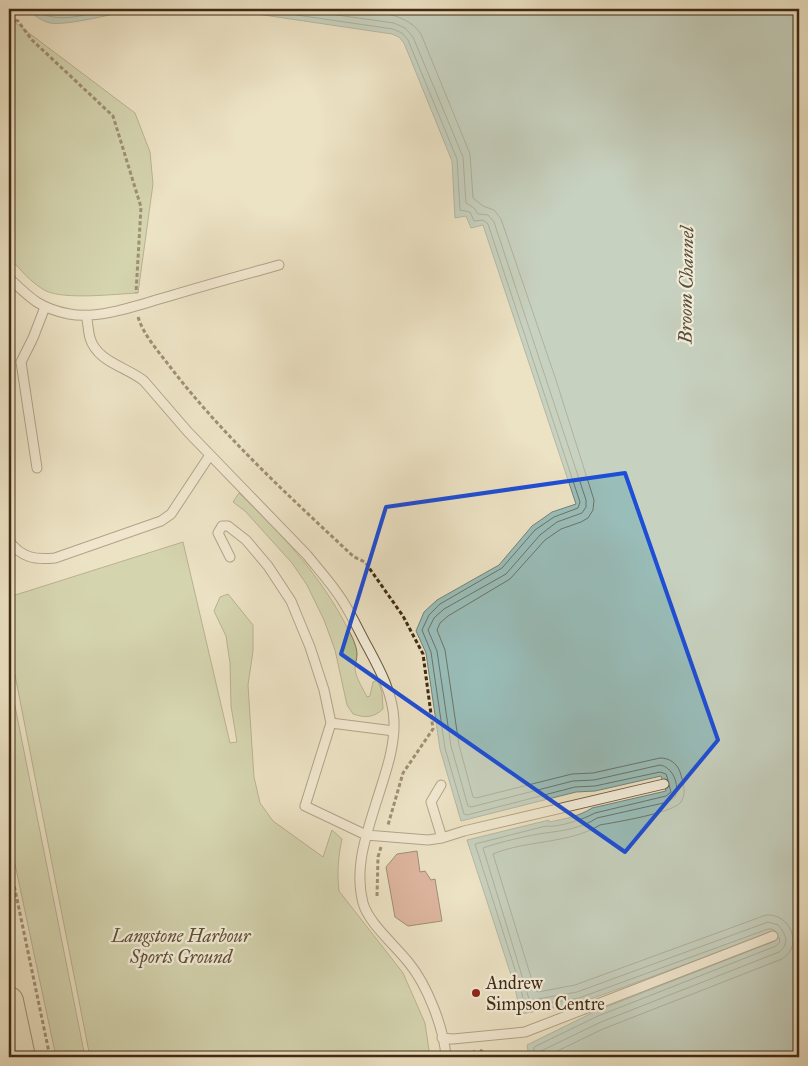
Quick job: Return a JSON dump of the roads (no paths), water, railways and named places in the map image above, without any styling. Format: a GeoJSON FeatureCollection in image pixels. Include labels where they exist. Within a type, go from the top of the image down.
{"type":"FeatureCollection","features":[{"type":"Feature","properties":{"kind":"main road"},"geometry":{"type":"LineString","coordinates":[[9,1001],[20,1057]]}},
{"type":"Feature","properties":{"kind":"lane"},"geometry":{"type":"LineString","coordinates":[[9,278],[34,302],[44,307],[67,314],[86,315],[104,313],[135,305],[279,265]]}},
{"type":"Feature","properties":{"kind":"lane"},"geometry":{"type":"LineString","coordinates":[[37,468],[21,362],[33,338],[44,307]]}},
{"type":"Feature","properties":{"kind":"lane"},"geometry":{"type":"LineString","coordinates":[[86,315],[91,340],[98,352],[109,361],[136,374],[144,381],[188,432],[307,555],[342,600],[386,683],[393,707],[394,732],[390,757],[366,835],[359,870],[360,887],[364,905],[370,917],[409,962],[420,978],[430,1000],[446,1057]]}},
{"type":"Feature","properties":{"kind":"lane"},"geometry":{"type":"LineString","coordinates":[[9,541],[14,548],[27,556],[39,560],[55,558],[161,521],[171,514],[210,455]]}},
{"type":"Feature","properties":{"kind":"lane"},"geometry":{"type":"LineString","coordinates":[[230,557],[218,532],[222,526],[228,526],[246,540],[268,566],[291,602],[324,690],[331,723],[305,806],[366,835],[419,840],[442,838],[464,831],[664,784]]}},
{"type":"Feature","properties":{"kind":"lane"},"geometry":{"type":"LineString","coordinates":[[331,723],[394,732]]}},
{"type":"Feature","properties":{"kind":"lane"},"geometry":{"type":"LineString","coordinates":[[441,785],[431,802],[442,838]]}},
{"type":"Feature","properties":{"kind":"lane"},"geometry":{"type":"LineString","coordinates":[[442,1038],[453,1039],[525,1032],[773,936]]}},
{"type":"Feature","properties":{"kind":"water"},"geometry":{"type":"Polygon","coordinates":[[[26,9],[136,9],[68,23],[50,23],[43,21],[26,9]]]}},
{"type":"Feature","properties":{"kind":"water","name":"Broom Channel"},"geometry":{"type":"Polygon","coordinates":[[[223,9],[799,9],[799,1057],[529,1057],[527,1045],[596,1011],[775,941],[771,933],[580,1003],[521,1014],[514,984],[467,840],[549,820],[549,822],[566,818],[592,808],[666,791],[661,776],[595,791],[576,792],[461,821],[440,749],[426,653],[416,631],[424,612],[437,600],[499,565],[532,526],[552,512],[576,504],[483,225],[471,228],[466,216],[455,218],[452,161],[404,43],[399,37],[392,34],[223,9]]]}},
{"type":"Feature","properties":{"kind":"place","name":"Andrew Simpson Centre"},"geometry":{"type":"Point","coordinates":[476,993]}},
{"type":"Feature","properties":{"kind":"park label","name":"Langstone Harbour Sports Ground"},"geometry":{"type":"Point","coordinates":[181,946]}}]}
